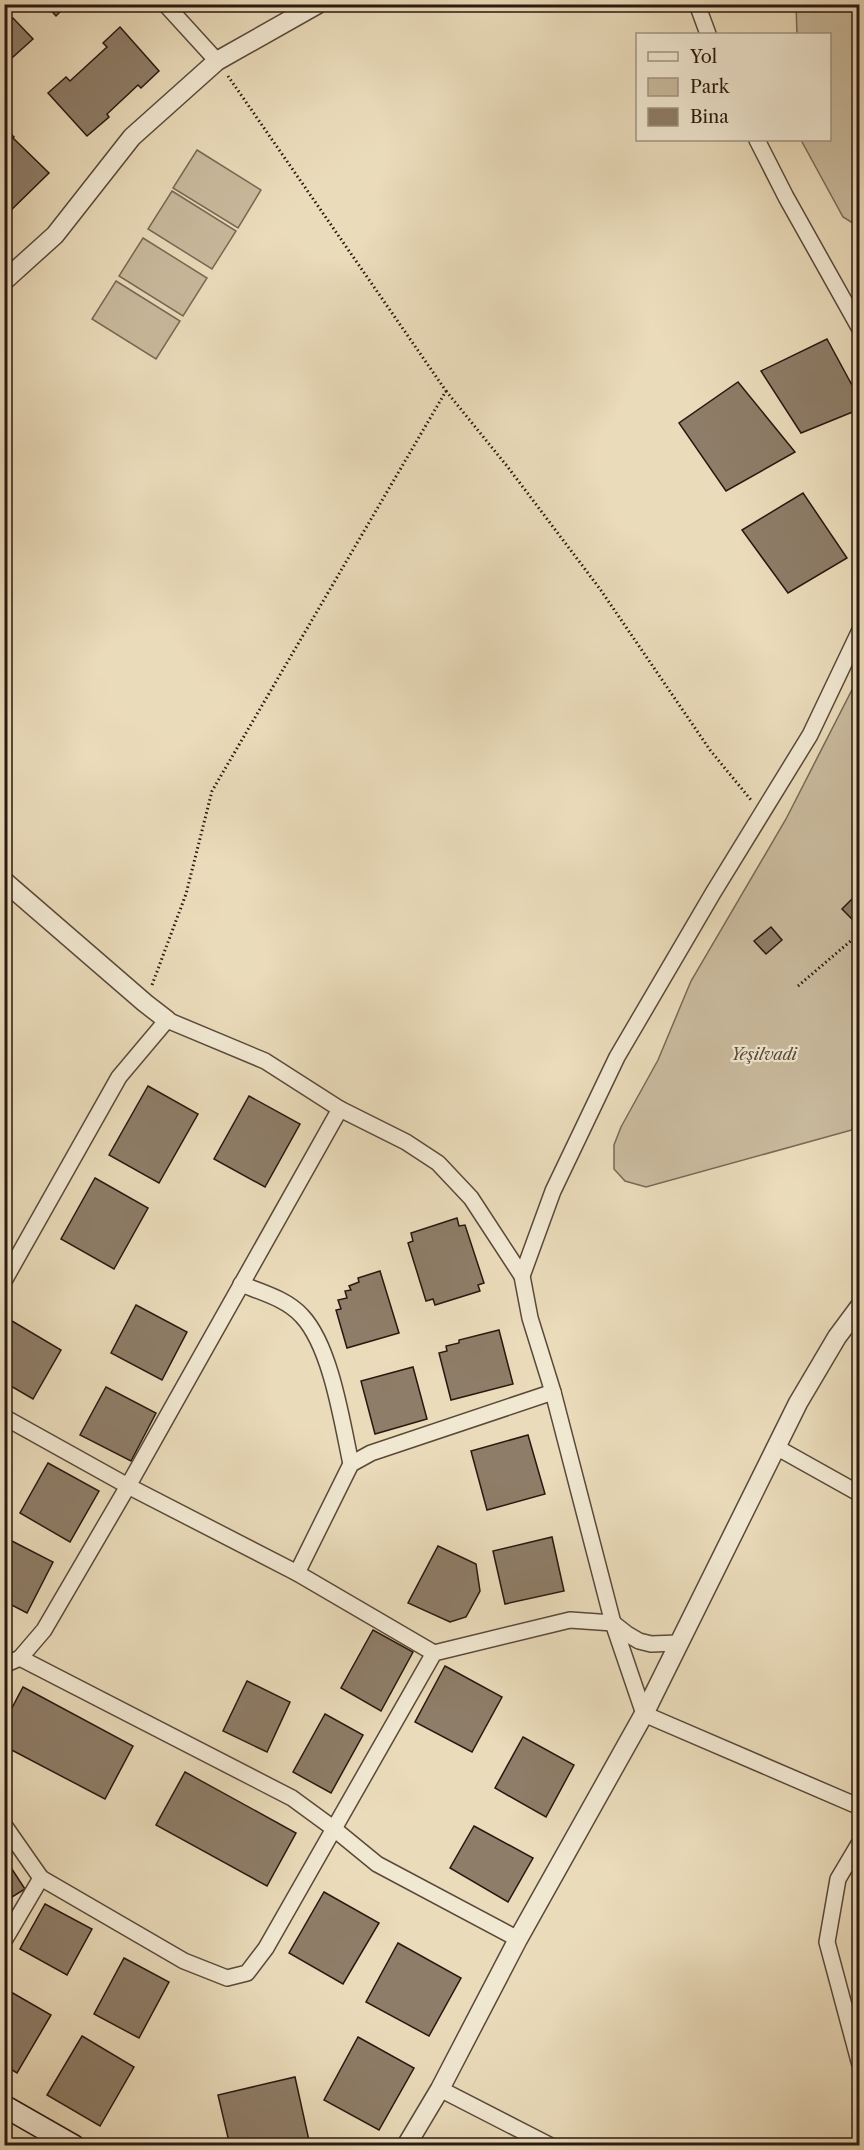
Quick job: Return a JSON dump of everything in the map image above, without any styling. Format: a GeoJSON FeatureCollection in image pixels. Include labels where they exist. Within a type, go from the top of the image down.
{"type":"FeatureCollection","features":[{"type":"Feature","properties":{"kind":"main road"},"geometry":{"type":"LineString","coordinates":[[4,2106],[74,2145]]}},
{"type":"Feature","properties":{"kind":"street"},"geometry":{"type":"LineString","coordinates":[[165,4],[217,61]]}},
{"type":"Feature","properties":{"kind":"street"},"geometry":{"type":"LineString","coordinates":[[4,280],[55,235],[132,137],[217,61],[318,4]]}},
{"type":"Feature","properties":{"kind":"street"},"geometry":{"type":"LineString","coordinates":[[697,4],[708,33]]}},
{"type":"Feature","properties":{"kind":"street"},"geometry":{"type":"LineString","coordinates":[[758,141],[860,329]]}},
{"type":"Feature","properties":{"kind":"street"},"geometry":{"type":"LineString","coordinates":[[522,1276],[553,1191],[617,1057],[810,735],[860,630]]}},
{"type":"Feature","properties":{"kind":"street"},"geometry":{"type":"LineString","coordinates":[[4,881],[167,1020],[265,1061],[340,1109],[406,1142],[438,1163],[471,1198],[522,1276],[530,1318],[553,1392],[613,1623],[644,1714],[860,1807]]}},
{"type":"Feature","properties":{"kind":"street"},"geometry":{"type":"LineString","coordinates":[[4,1281],[119,1077],[167,1020]]}},
{"type":"Feature","properties":{"kind":"street"},"geometry":{"type":"LineString","coordinates":[[4,1665],[20,1658],[44,1630],[128,1486],[340,1109]]}},
{"type":"Feature","properties":{"kind":"street"},"geometry":{"type":"LineString","coordinates":[[241,1284],[274,1297],[301,1315],[316,1337],[329,1370],[351,1464]]}},
{"type":"Feature","properties":{"kind":"street"},"geometry":{"type":"LineString","coordinates":[[406,2145],[440,2089],[518,1939],[644,1714],[798,1403],[837,1337],[860,1305]]}},
{"type":"Feature","properties":{"kind":"street"},"geometry":{"type":"LineString","coordinates":[[297,1573],[351,1464],[371,1453],[553,1392]]}},
{"type":"Feature","properties":{"kind":"street"},"geometry":{"type":"LineString","coordinates":[[4,1417],[128,1486],[297,1573],[434,1653],[570,1620],[613,1623],[639,1641],[664,1645],[678,1643]]}},
{"type":"Feature","properties":{"kind":"street"},"geometry":{"type":"LineString","coordinates":[[776,1447],[860,1494]]}},
{"type":"Feature","properties":{"kind":"street"},"geometry":{"type":"LineString","coordinates":[[4,1825],[41,1878],[184,1961],[227,1978],[247,1973],[266,1948],[434,1653]]}},
{"type":"Feature","properties":{"kind":"street"},"geometry":{"type":"LineString","coordinates":[[20,1658],[292,1798],[377,1864],[518,1939]]}},
{"type":"Feature","properties":{"kind":"street"},"geometry":{"type":"LineString","coordinates":[[860,1842],[838,1879],[827,1942],[860,2065]]}},
{"type":"Feature","properties":{"kind":"street"},"geometry":{"type":"LineString","coordinates":[[4,1941],[41,1878]]}},
{"type":"Feature","properties":{"kind":"street"},"geometry":{"type":"LineString","coordinates":[[440,2089],[551,2145]]}},
{"type":"Feature","properties":{"kind":"path"},"geometry":{"type":"LineString","coordinates":[[217,61],[446,391],[507,466],[593,579],[710,750],[762,814]]}},
{"type":"Feature","properties":{"kind":"path"},"geometry":{"type":"LineString","coordinates":[[145,1003],[186,894],[212,790],[446,391]]}},
{"type":"Feature","properties":{"kind":"path"},"geometry":{"type":"LineString","coordinates":[[798,986],[860,933]]}},
{"type":"Feature","properties":{"kind":"green space"},"geometry":{"type":"Polygon","coordinates":[[[796,5],[859,5],[859,227],[843,217],[802,141],[831,141],[831,33],[797,33],[796,5]]]}},
{"type":"Feature","properties":{"kind":"green space"},"geometry":{"type":"Polygon","coordinates":[[[197,150],[261,190],[238,228],[173,188],[197,150]]]}},
{"type":"Feature","properties":{"kind":"green space"},"geometry":{"type":"Polygon","coordinates":[[[172,191],[236,231],[212,269],[148,229],[172,191]]]}},
{"type":"Feature","properties":{"kind":"green space"},"geometry":{"type":"Polygon","coordinates":[[[143,238],[207,278],[183,316],[119,276],[143,238]]]}},
{"type":"Feature","properties":{"kind":"green space"},"geometry":{"type":"Polygon","coordinates":[[[116,281],[180,321],[156,359],[92,319],[116,281]]]}},
{"type":"Feature","properties":{"kind":"green space","name":"Yeşilvadi"},"geometry":{"type":"Polygon","coordinates":[[[859,676],[859,1128],[646,1187],[625,1181],[614,1169],[614,1145],[621,1127],[658,1060],[691,981],[786,819],[859,676]]]}},
{"type":"Feature","properties":{"kind":"building"},"geometry":{"type":"Polygon","coordinates":[[[45,4],[68,4],[56,16],[45,4]]]}},
{"type":"Feature","properties":{"kind":"building"},"geometry":{"type":"Polygon","coordinates":[[[4,12],[33,39],[4,65],[4,12]]]}},
{"type":"Feature","properties":{"kind":"building"},"geometry":{"type":"Polygon","coordinates":[[[120,27],[159,71],[141,88],[138,85],[107,114],[109,117],[87,136],[48,93],[66,77],[70,81],[107,47],[103,43],[120,27]]]}},
{"type":"Feature","properties":{"kind":"building"},"geometry":{"type":"Polygon","coordinates":[[[4,127],[49,173],[5,216],[4,127]]]}},
{"type":"Feature","properties":{"kind":"building"},"geometry":{"type":"Polygon","coordinates":[[[827,339],[860,400],[860,409],[801,433],[761,371],[827,339]]]}},
{"type":"Feature","properties":{"kind":"building"},"geometry":{"type":"Polygon","coordinates":[[[738,382],[795,452],[726,491],[679,423],[738,382]]]}},
{"type":"Feature","properties":{"kind":"building"},"geometry":{"type":"Polygon","coordinates":[[[803,493],[847,558],[788,593],[742,530],[803,493]]]}},
{"type":"Feature","properties":{"kind":"building"},"geometry":{"type":"Polygon","coordinates":[[[860,891],[860,924],[858,925],[842,909],[860,891]]]}},
{"type":"Feature","properties":{"kind":"building"},"geometry":{"type":"Polygon","coordinates":[[[771,927],[782,940],[766,954],[754,941],[771,927]]]}},
{"type":"Feature","properties":{"kind":"building"},"geometry":{"type":"Polygon","coordinates":[[[148,1086],[198,1114],[159,1183],[109,1155],[148,1086]]]}},
{"type":"Feature","properties":{"kind":"building"},"geometry":{"type":"Polygon","coordinates":[[[249,1096],[300,1124],[265,1187],[214,1159],[249,1096]]]}},
{"type":"Feature","properties":{"kind":"building"},"geometry":{"type":"Polygon","coordinates":[[[95,1178],[148,1208],[114,1269],[61,1239],[95,1178]]]}},
{"type":"Feature","properties":{"kind":"building"},"geometry":{"type":"Polygon","coordinates":[[[457,1218],[459,1226],[465,1225],[484,1283],[478,1285],[480,1291],[435,1305],[433,1299],[426,1301],[408,1243],[413,1241],[411,1233],[457,1218]]]}},
{"type":"Feature","properties":{"kind":"building"},"geometry":{"type":"Polygon","coordinates":[[[380,1271],[399,1333],[347,1348],[336,1310],[341,1309],[338,1300],[347,1298],[345,1291],[351,1290],[349,1286],[359,1282],[358,1278],[380,1271]]]}},
{"type":"Feature","properties":{"kind":"building"},"geometry":{"type":"Polygon","coordinates":[[[136,1305],[187,1332],[162,1380],[111,1353],[136,1305]]]}},
{"type":"Feature","properties":{"kind":"building"},"geometry":{"type":"Polygon","coordinates":[[[12,1321],[61,1350],[33,1399],[4,1382],[4,1334],[12,1321]]]}},
{"type":"Feature","properties":{"kind":"building"},"geometry":{"type":"Polygon","coordinates":[[[499,1330],[513,1384],[451,1400],[439,1353],[447,1351],[446,1346],[459,1343],[459,1340],[499,1330]]]}},
{"type":"Feature","properties":{"kind":"building"},"geometry":{"type":"Polygon","coordinates":[[[413,1367],[427,1419],[375,1434],[361,1381],[413,1367]]]}},
{"type":"Feature","properties":{"kind":"building"},"geometry":{"type":"Polygon","coordinates":[[[106,1387],[156,1413],[131,1461],[80,1435],[106,1387]]]}},
{"type":"Feature","properties":{"kind":"building"},"geometry":{"type":"Polygon","coordinates":[[[528,1435],[545,1494],[487,1510],[471,1451],[528,1435]]]}},
{"type":"Feature","properties":{"kind":"building"},"geometry":{"type":"Polygon","coordinates":[[[48,1463],[99,1491],[70,1542],[20,1513],[48,1463]]]}},
{"type":"Feature","properties":{"kind":"building"},"geometry":{"type":"Polygon","coordinates":[[[552,1537],[564,1591],[505,1604],[493,1551],[552,1537]]]}},
{"type":"Feature","properties":{"kind":"building"},"geometry":{"type":"Polygon","coordinates":[[[8,1539],[53,1562],[27,1613],[4,1601],[4,1545],[8,1539]]]}},
{"type":"Feature","properties":{"kind":"building"},"geometry":{"type":"Polygon","coordinates":[[[438,1546],[476,1564],[480,1591],[466,1617],[450,1622],[408,1603],[438,1546]]]}},
{"type":"Feature","properties":{"kind":"building"},"geometry":{"type":"Polygon","coordinates":[[[373,1630],[413,1652],[381,1711],[341,1688],[373,1630]]]}},
{"type":"Feature","properties":{"kind":"building"},"geometry":{"type":"Polygon","coordinates":[[[445,1666],[502,1697],[472,1752],[415,1722],[445,1666]]]}},
{"type":"Feature","properties":{"kind":"building"},"geometry":{"type":"Polygon","coordinates":[[[247,1681],[290,1702],[267,1752],[223,1731],[247,1681]]]}},
{"type":"Feature","properties":{"kind":"building"},"geometry":{"type":"Polygon","coordinates":[[[23,1687],[133,1746],[105,1799],[4,1746],[4,1723],[23,1687]]]}},
{"type":"Feature","properties":{"kind":"building"},"geometry":{"type":"Polygon","coordinates":[[[325,1714],[363,1735],[331,1793],[293,1772],[325,1714]]]}},
{"type":"Feature","properties":{"kind":"building"},"geometry":{"type":"Polygon","coordinates":[[[523,1737],[574,1765],[546,1817],[495,1788],[523,1737]]]}},
{"type":"Feature","properties":{"kind":"building"},"geometry":{"type":"Polygon","coordinates":[[[185,1772],[296,1833],[267,1886],[156,1825],[185,1772]]]}},
{"type":"Feature","properties":{"kind":"building"},"geometry":{"type":"Polygon","coordinates":[[[474,1826],[533,1858],[508,1902],[450,1868],[474,1826]]]}},
{"type":"Feature","properties":{"kind":"building"},"geometry":{"type":"Polygon","coordinates":[[[4,1857],[25,1889],[4,1902],[4,1857]]]}},
{"type":"Feature","properties":{"kind":"building"},"geometry":{"type":"Polygon","coordinates":[[[324,1892],[379,1923],[343,1984],[289,1953],[324,1892]]]}},
{"type":"Feature","properties":{"kind":"building"},"geometry":{"type":"Polygon","coordinates":[[[45,1904],[92,1929],[67,1975],[20,1949],[45,1904]]]}},
{"type":"Feature","properties":{"kind":"building"},"geometry":{"type":"Polygon","coordinates":[[[398,1943],[461,1978],[429,2036],[366,2002],[398,1943]]]}},
{"type":"Feature","properties":{"kind":"building"},"geometry":{"type":"Polygon","coordinates":[[[124,1958],[169,1982],[139,2038],[94,2014],[124,1958]]]}},
{"type":"Feature","properties":{"kind":"building"},"geometry":{"type":"Polygon","coordinates":[[[4,1988],[51,2015],[17,2073],[4,2065],[4,1988]]]}},
{"type":"Feature","properties":{"kind":"building"},"geometry":{"type":"Polygon","coordinates":[[[82,2036],[134,2067],[100,2126],[47,2095],[82,2036]]]}},
{"type":"Feature","properties":{"kind":"building"},"geometry":{"type":"Polygon","coordinates":[[[358,2037],[414,2068],[379,2130],[324,2100],[358,2037]]]}},
{"type":"Feature","properties":{"kind":"building"},"geometry":{"type":"Polygon","coordinates":[[[295,2077],[310,2145],[230,2146],[218,2095],[295,2077]]]}}]}
